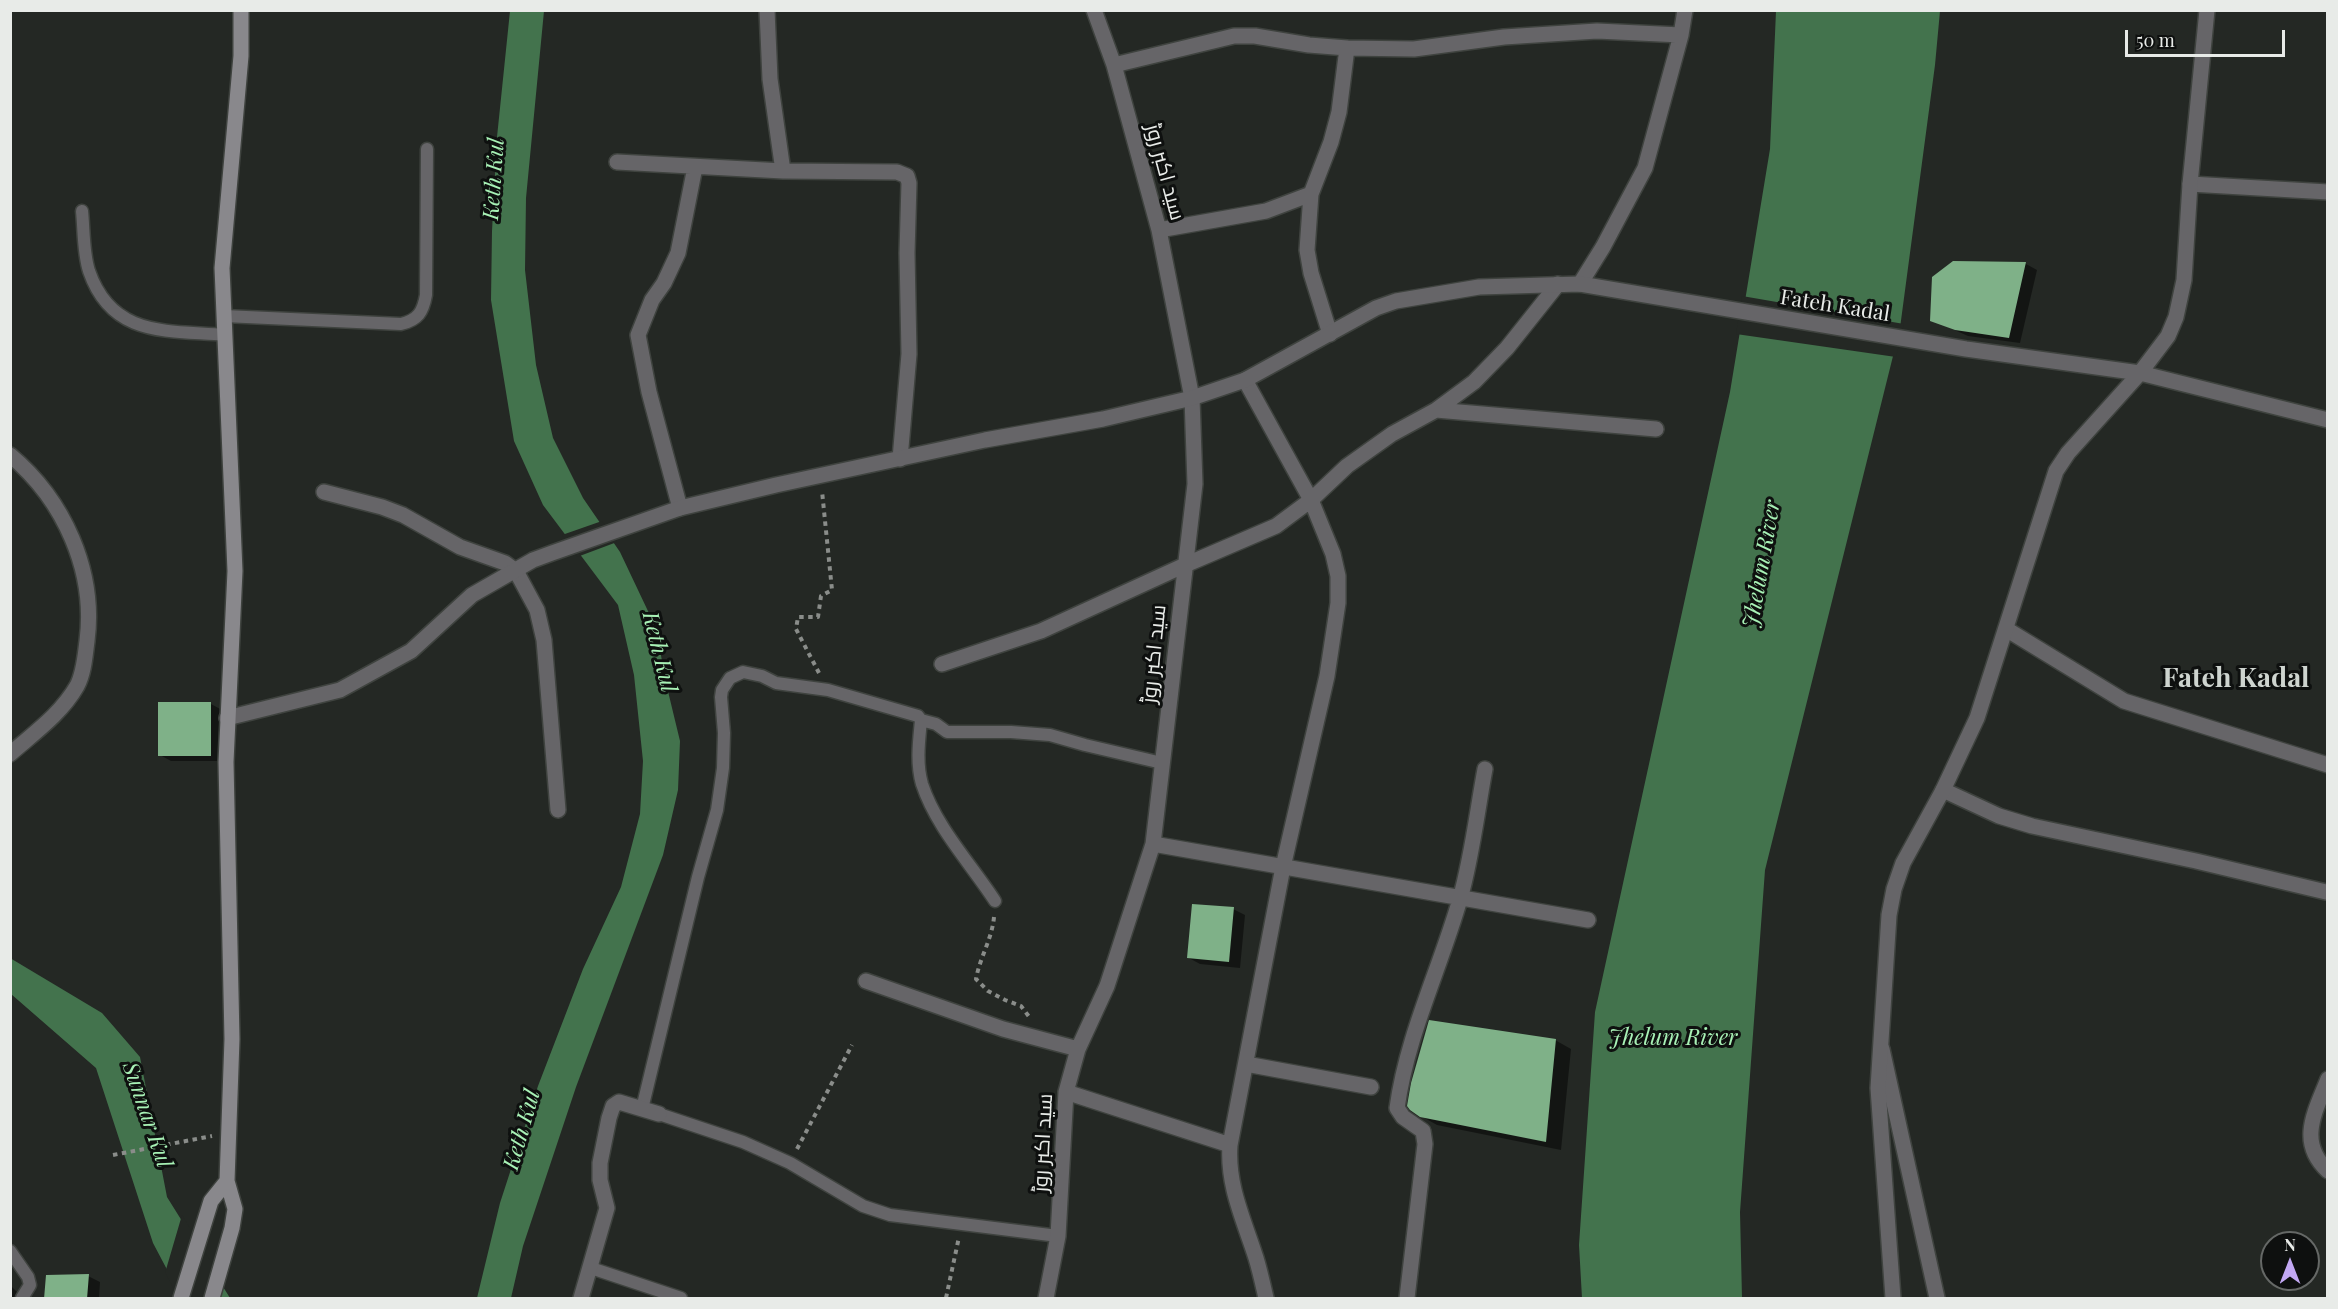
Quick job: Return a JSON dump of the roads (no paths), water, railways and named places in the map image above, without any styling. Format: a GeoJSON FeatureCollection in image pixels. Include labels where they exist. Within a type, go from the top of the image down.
{"type":"FeatureCollection","features":[{"type":"Feature","properties":{"kind":"main road"},"geometry":{"type":"LineString","coordinates":[[212,1299],[235,1209],[228,1181],[232,1039],[226,773],[235,572],[222,268],[241,56],[241,10]]}},
{"type":"Feature","properties":{"kind":"main road"},"geometry":{"type":"LineString","coordinates":[[181,1299],[212,1201],[228,1181]]}},
{"type":"Feature","properties":{"kind":"street"},"geometry":{"type":"LineString","coordinates":[[767,10],[770,79],[783,171]]}},
{"type":"Feature","properties":{"kind":"street","name":"سید اکبر روڑ"},"geometry":{"type":"LineString","coordinates":[[1046,1299],[1059,1236],[1066,1092],[1078,1049],[1107,986],[1153,844],[1195,484],[1191,398],[1159,230],[1114,65],[1094,10]]}},
{"type":"Feature","properties":{"kind":"street"},"geometry":{"type":"LineString","coordinates":[[1580,284],[1603,247],[1645,168],[1681,34],[1684,10]]}},
{"type":"Feature","properties":{"kind":"street"},"geometry":{"type":"LineString","coordinates":[[1893,1299],[1878,1088],[1889,915],[1894,889],[1913,843],[1977,718],[2056,471],[2068,453],[2140,374],[2168,336],[2181,299],[2207,10]]}},
{"type":"Feature","properties":{"kind":"street"},"geometry":{"type":"LineString","coordinates":[[1114,65],[1234,36],[1255,36],[1309,45],[1347,48],[1414,49],[1504,37],[1597,31],[1681,34]]}},
{"type":"Feature","properties":{"kind":"street"},"geometry":{"type":"LineString","coordinates":[[1330,334],[1309,261],[1307,228],[1311,194],[1331,142],[1339,112],[1347,48]]}},
{"type":"Feature","properties":{"kind":"street"},"geometry":{"type":"LineString","coordinates":[[617,162],[783,171],[897,172],[907,176],[909,183],[907,253],[909,354],[900,459]]}},
{"type":"Feature","properties":{"kind":"street"},"geometry":{"type":"LineString","coordinates":[[680,508],[649,392],[638,335],[652,300],[664,283],[678,253],[695,167]]}},
{"type":"Feature","properties":{"kind":"street"},"geometry":{"type":"LineString","coordinates":[[2190,184],[2328,192]]}},
{"type":"Feature","properties":{"kind":"street"},"geometry":{"type":"LineString","coordinates":[[1159,230],[1266,212],[1311,194]]}},
{"type":"Feature","properties":{"kind":"street"},"geometry":{"type":"LineString","coordinates":[[942,664],[1041,631],[1276,526],[1311,500],[1347,466],[1392,434],[1436,410],[1474,382],[1507,348],[1558,284]]}},
{"type":"Feature","properties":{"kind":"street","name":"Fateh Kadal"},"geometry":{"type":"LineString","coordinates":[[227,718],[340,690],[411,651],[472,595],[533,560],[680,508],[985,440],[1103,419],[1191,398],[1245,380],[1376,308],[1396,301],[1479,287],[1580,284],[1966,349],[2140,374],[2328,420]]}},
{"type":"Feature","properties":{"kind":"street"},"geometry":{"type":"LineString","coordinates":[[1245,380],[1311,500],[1333,554],[1338,576],[1338,603],[1327,676],[1283,867],[1230,1145],[1229,1163],[1236,1201],[1256,1257],[1266,1299]]}},
{"type":"Feature","properties":{"kind":"street"},"geometry":{"type":"LineString","coordinates":[[1436,410],[1656,429]]}},
{"type":"Feature","properties":{"kind":"street"},"geometry":{"type":"LineString","coordinates":[[10,455],[39,482],[60,514],[78,551],[87,594],[88,628],[85,660],[78,682],[68,700],[10,754]]}},
{"type":"Feature","properties":{"kind":"street"},"geometry":{"type":"LineString","coordinates":[[324,492],[393,511],[460,547],[505,562],[516,571],[537,610],[544,640],[558,810]]}},
{"type":"Feature","properties":{"kind":"street"},"geometry":{"type":"LineString","coordinates":[[2006,630],[2124,701],[2328,765]]}},
{"type":"Feature","properties":{"kind":"street"},"geometry":{"type":"LineString","coordinates":[[1407,1299],[1425,1144],[1424,1131],[1403,1117],[1397,1108],[1409,1051],[1461,898],[1485,769]]}},
{"type":"Feature","properties":{"kind":"street"},"geometry":{"type":"LineString","coordinates":[[1942,790],[1999,816],[2032,826],[2326,892]]}},
{"type":"Feature","properties":{"kind":"street"},"geometry":{"type":"LineString","coordinates":[[1153,844],[1588,920]]}},
{"type":"Feature","properties":{"kind":"street"},"geometry":{"type":"LineString","coordinates":[[866,981],[1003,1029],[1078,1049]]}},
{"type":"Feature","properties":{"kind":"street"},"geometry":{"type":"LineString","coordinates":[[1881,1044],[1937,1299]]}},
{"type":"Feature","properties":{"kind":"street"},"geometry":{"type":"LineString","coordinates":[[1246,1064],[1371,1087]]}},
{"type":"Feature","properties":{"kind":"street"},"geometry":{"type":"LineString","coordinates":[[2328,1078],[2312,1121],[2310,1138],[2314,1153],[2328,1171]]}},
{"type":"Feature","properties":{"kind":"street"},"geometry":{"type":"LineString","coordinates":[[1066,1092],[1230,1145]]}},
{"type":"Feature","properties":{"kind":"street"},"geometry":{"type":"LineString","coordinates":[[581,1299],[607,1208],[600,1180],[600,1163],[613,1106],[619,1102],[659,1114]]}},
{"type":"Feature","properties":{"kind":"lane"},"geometry":{"type":"LineString","coordinates":[[224,316],[400,324],[413,321],[421,313],[426,295],[427,149]]}},
{"type":"Feature","properties":{"kind":"lane"},"geometry":{"type":"LineString","coordinates":[[82,211],[89,271],[117,314],[132,324],[150,329],[225,335]]}},
{"type":"Feature","properties":{"kind":"lane"},"geometry":{"type":"LineString","coordinates":[[642,1109],[698,877],[717,810],[723,768],[722,690],[730,678],[743,672],[762,676],[776,683],[828,690],[918,716],[921,720],[936,724],[947,732],[1011,732],[1050,735],[1162,763]]}},
{"type":"Feature","properties":{"kind":"lane"},"geometry":{"type":"LineString","coordinates":[[921,720],[918,753],[922,783],[938,817],[995,901]]}},
{"type":"Feature","properties":{"kind":"lane"},"geometry":{"type":"LineString","coordinates":[[659,1114],[743,1142],[790,1163],[872,1209],[890,1215],[1059,1236]]}},
{"type":"Feature","properties":{"kind":"lane"},"geometry":{"type":"LineString","coordinates":[[10,1251],[28,1277],[30,1285],[22,1299]]}},
{"type":"Feature","properties":{"kind":"lane"},"geometry":{"type":"LineString","coordinates":[[591,1268],[681,1299]]}},
{"type":"Feature","properties":{"kind":"water","name":"Keth Kul"},"geometry":{"type":"Polygon","coordinates":[[[510,11],[544,11],[526,198],[525,270],[536,365],[553,438],[583,498],[620,552],[656,628],[680,741],[678,790],[663,855],[576,1087],[523,1246],[511,1298],[477,1298],[500,1203],[538,1086],[583,969],[621,887],[640,814],[643,761],[634,675],[618,605],[543,505],[514,441],[491,300],[497,137],[510,11]]]}},
{"type":"Feature","properties":{"kind":"water","name":"Jhelum River"},"geometry":{"type":"Polygon","coordinates":[[[1776,11],[1940,11],[1900,328],[1765,870],[1740,1212],[1742,1298],[1582,1298],[1579,1245],[1595,1012],[1730,392],[1770,149],[1776,11]]]}},
{"type":"Feature","properties":{"kind":"water","name":"Sunnar Kul"},"geometry":{"type":"Polygon","coordinates":[[[10,958],[102,1013],[140,1057],[167,1197],[230,1298],[182,1298],[153,1243],[96,1068],[11,994],[10,958]]]}},
{"type":"Feature","properties":{"kind":"district","name":"Fateh Kadal"},"geometry":{"type":"Point","coordinates":[2236,679]}}]}
